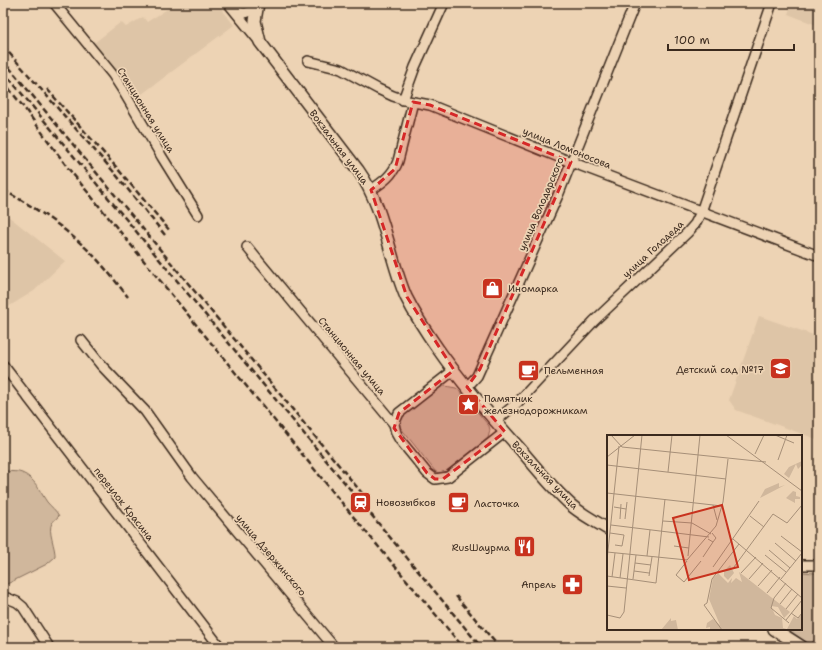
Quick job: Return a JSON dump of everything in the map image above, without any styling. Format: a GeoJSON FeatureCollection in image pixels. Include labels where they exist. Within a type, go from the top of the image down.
{"type":"FeatureCollection","features":[{"type":"Feature","properties":{"kind":"main road"},"geometry":{"type":"LineString","coordinates":[[258,3],[256,21],[260,42]]}},
{"type":"Feature","properties":{"kind":"main road","name":"Вокзальная улица"},"geometry":{"type":"LineString","coordinates":[[260,42],[358,170],[371,190],[378,208],[400,281],[407,297],[429,336],[467,387],[568,502],[584,515],[607,528]]}},
{"type":"Feature","properties":{"kind":"main road"},"geometry":{"type":"LineString","coordinates":[[776,630],[802,647]]}},
{"type":"Feature","properties":{"kind":"street","name":"Станционная улица"},"geometry":{"type":"LineString","coordinates":[[54,3],[116,80],[198,215]]}},
{"type":"Feature","properties":{"kind":"street"},"geometry":{"type":"LineString","coordinates":[[231,6],[241,13],[249,12],[258,3]]}},
{"type":"Feature","properties":{"kind":"street"},"geometry":{"type":"LineString","coordinates":[[403,100],[415,68],[444,3]]}},
{"type":"Feature","properties":{"kind":"street","name":"улица Володарского"},"geometry":{"type":"LineString","coordinates":[[467,387],[477,376],[571,162],[635,3]]}},
{"type":"Feature","properties":{"kind":"street","name":"улица Голодеда"},"geometry":{"type":"LineString","coordinates":[[496,421],[518,401],[594,321],[691,229],[701,212],[772,3]]}},
{"type":"Feature","properties":{"kind":"street","name":"Вокзальная улица"},"geometry":{"type":"LineString","coordinates":[[231,6],[260,42]]}},
{"type":"Feature","properties":{"kind":"street","name":"улица Ломоносова"},"geometry":{"type":"LineString","coordinates":[[308,61],[341,68],[378,89],[403,100],[430,105],[571,162],[819,256]]}},
{"type":"Feature","properties":{"kind":"street"},"geometry":{"type":"LineString","coordinates":[[371,190],[382,183],[395,169],[400,156],[413,102]]}},
{"type":"Feature","properties":{"kind":"street","name":"Станционная улица"},"geometry":{"type":"LineString","coordinates":[[247,247],[394,424]]}},
{"type":"Feature","properties":{"kind":"street","name":"улица Дзержинского"},"geometry":{"type":"LineString","coordinates":[[82,340],[101,365],[145,411],[192,477],[334,647]]}},
{"type":"Feature","properties":{"kind":"street","name":"переулок Красина"},"geometry":{"type":"LineString","coordinates":[[3,365],[220,647]]}},
{"type":"Feature","properties":{"kind":"street"},"geometry":{"type":"LineString","coordinates":[[394,424],[399,413],[454,370]]}},
{"type":"Feature","properties":{"kind":"street","name":"Вокзальная улица"},"geometry":{"type":"LineString","coordinates":[[394,424],[396,433],[400,440],[428,473],[435,479],[448,477],[505,432]]}},
{"type":"Feature","properties":{"kind":"street"},"geometry":{"type":"LineString","coordinates":[[802,565],[819,565]]}},
{"type":"Feature","properties":{"kind":"street"},"geometry":{"type":"LineString","coordinates":[[7,598],[17,602],[23,607],[49,647]]}},
{"type":"Feature","properties":{"kind":"highlighted area"},"geometry":{"type":"Polygon","coordinates":[[[413,102],[430,105],[571,162],[480,369],[467,387],[505,432],[443,479],[435,479],[427,473],[394,428],[399,413],[454,370],[407,297],[371,190],[395,169],[413,102]]]}},
{"type":"Feature","properties":{"kind":"shaded area"},"geometry":{"type":"Polygon","coordinates":[[[177,3],[217,3],[234,25],[138,97],[94,43],[121,22],[126,27],[143,17],[147,22],[177,3]]]}},
{"type":"Feature","properties":{"kind":"shaded area"},"geometry":{"type":"Polygon","coordinates":[[[792,3],[819,3],[819,26],[788,14],[792,3]]]}},
{"type":"Feature","properties":{"kind":"shaded area"},"geometry":{"type":"Polygon","coordinates":[[[3,212],[65,261],[34,291],[3,310],[3,212]]]}},
{"type":"Feature","properties":{"kind":"shaded area","name":"Детский сад №17"},"geometry":{"type":"Polygon","coordinates":[[[759,316],[819,337],[819,440],[736,410],[729,400],[759,316]]]}},
{"type":"Feature","properties":{"kind":"shaded area"},"geometry":{"type":"Polygon","coordinates":[[[445,386],[456,388],[460,391],[489,426],[490,430],[488,438],[445,472],[438,473],[400,427],[399,423],[401,416],[438,387],[445,386]]]}},
{"type":"Feature","properties":{"kind":"shaded area"},"geometry":{"type":"Polygon","coordinates":[[[3,467],[7,471],[20,472],[27,475],[59,516],[53,522],[50,530],[55,557],[47,564],[3,586],[3,467]]]}},
{"type":"Feature","properties":{"kind":"shaded area"},"geometry":{"type":"Polygon","coordinates":[[[802,572],[819,572],[819,630],[815,639],[811,643],[808,643],[788,630],[802,630],[802,572]]]}},
{"type":"Feature","properties":{"kind":"railway"},"geometry":{"type":"LineString","coordinates":[[3,46],[113,171],[165,235]]}},
{"type":"Feature","properties":{"kind":"railway"},"geometry":{"type":"LineString","coordinates":[[3,60],[366,498]]}},
{"type":"Feature","properties":{"kind":"railway"},"geometry":{"type":"LineString","coordinates":[[3,71],[481,647]]}},
{"type":"Feature","properties":{"kind":"railway"},"geometry":{"type":"LineString","coordinates":[[3,81],[68,168],[351,514],[463,647]]}},
{"type":"Feature","properties":{"kind":"railway"},"geometry":{"type":"LineString","coordinates":[[47,89],[170,231]]}},
{"type":"Feature","properties":{"kind":"railway"},"geometry":{"type":"LineString","coordinates":[[3,190],[49,218],[70,234],[90,252],[128,297]]}},
{"type":"Feature","properties":{"kind":"railway"},"geometry":{"type":"LineString","coordinates":[[456,596],[499,647]]}},
{"type":"Feature","properties":{"kind":"place","name":"Иномарка"},"geometry":{"type":"Point","coordinates":[493,288]}},
{"type":"Feature","properties":{"kind":"place","name":"Детский сад №17"},"geometry":{"type":"Point","coordinates":[780,369]}},
{"type":"Feature","properties":{"kind":"place","name":"Пельменная"},"geometry":{"type":"Point","coordinates":[528,370]}},
{"type":"Feature","properties":{"kind":"place","name":"Памятник железнодорожникам"},"geometry":{"type":"Point","coordinates":[469,404]}},
{"type":"Feature","properties":{"kind":"place","name":"Новозыбков"},"geometry":{"type":"Point","coordinates":[361,502]}},
{"type":"Feature","properties":{"kind":"place","name":"Ласточка"},"geometry":{"type":"Point","coordinates":[458,503]}},
{"type":"Feature","properties":{"kind":"place","name":"RusШаурма"},"geometry":{"type":"Point","coordinates":[525,547]}},
{"type":"Feature","properties":{"kind":"place","name":"Апрель"},"geometry":{"type":"Point","coordinates":[572,584]}}]}
